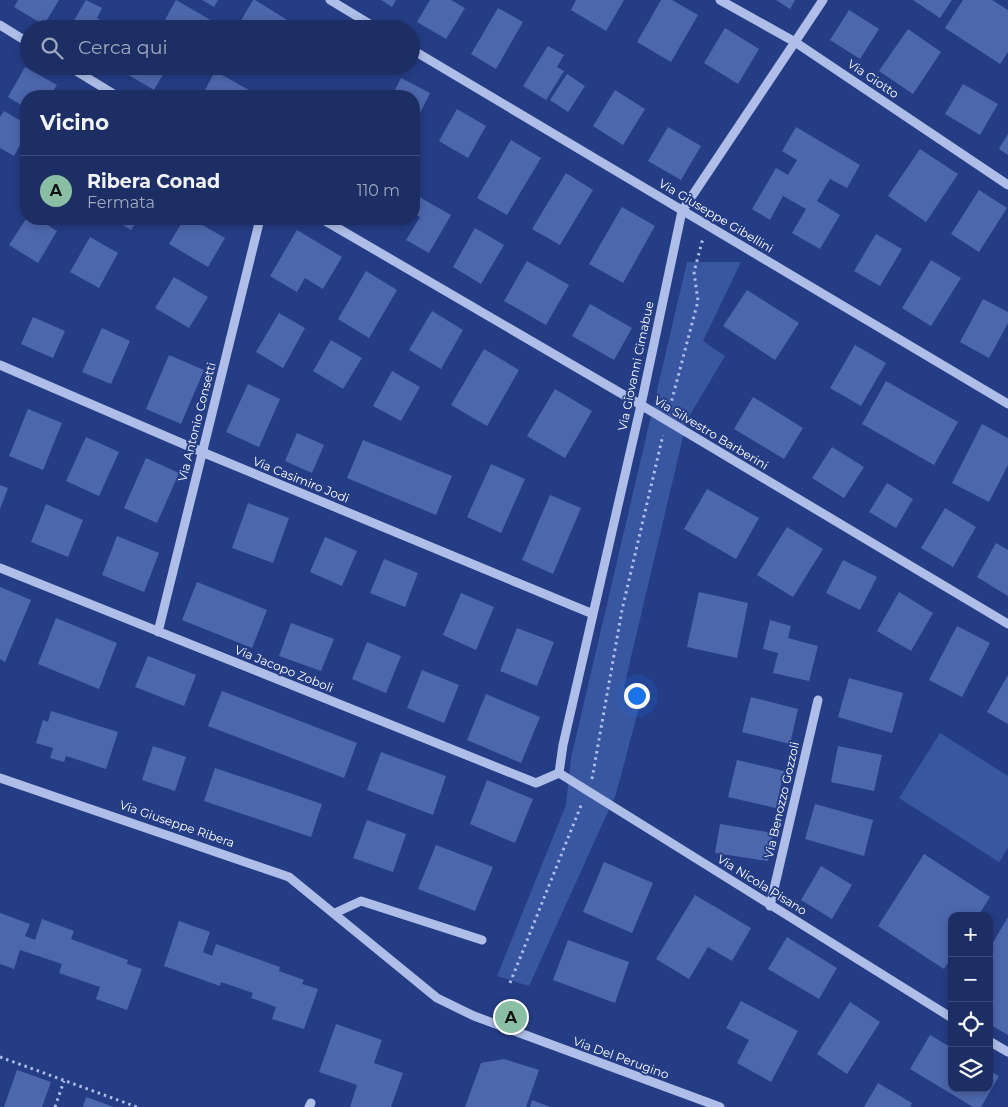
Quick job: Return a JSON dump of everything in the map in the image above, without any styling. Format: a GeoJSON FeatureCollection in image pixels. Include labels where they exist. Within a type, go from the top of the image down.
{"type":"FeatureCollection","features":[{"type":"Feature","properties":{"kind":"street"},"geometry":{"type":"LineString","coordinates":[[330,0],[363,20]]}},
{"type":"Feature","properties":{"kind":"street","name":"Via Giotto"},"geometry":{"type":"LineString","coordinates":[[720,0],[795,42],[1008,185]]}},
{"type":"Feature","properties":{"kind":"street","name":"Via Giovanni Cimabue"},"geometry":{"type":"LineString","coordinates":[[559,773],[563,745],[641,405],[682,210],[823,0]]}},
{"type":"Feature","properties":{"kind":"street"},"geometry":{"type":"LineString","coordinates":[[0,26],[20,38]]}},
{"type":"Feature","properties":{"kind":"street","name":"Via Giuseppe Gibellini"},"geometry":{"type":"LineString","coordinates":[[420,53],[1008,404]]}},
{"type":"Feature","properties":{"kind":"street"},"geometry":{"type":"LineString","coordinates":[[83,75],[107,90]]}},
{"type":"Feature","properties":{"kind":"street","name":"Via Antonio Consetti"},"geometry":{"type":"LineString","coordinates":[[158,632],[259,225]]}},
{"type":"Feature","properties":{"kind":"street","name":"Via Silvestro Barberini"},"geometry":{"type":"LineString","coordinates":[[332,225],[641,405],[1008,624]]}},
{"type":"Feature","properties":{"kind":"street","name":"Via Casimiro Jodi"},"geometry":{"type":"LineString","coordinates":[[0,365],[202,452],[593,614]]}},
{"type":"Feature","properties":{"kind":"street","name":"Via Jacopo Zoboli"},"geometry":{"type":"LineString","coordinates":[[0,568],[536,782],[559,773]]}},
{"type":"Feature","properties":{"kind":"street","name":"Via Benozzo Gozzoli"},"geometry":{"type":"LineString","coordinates":[[770,906],[818,700]]}},
{"type":"Feature","properties":{"kind":"street","name":"Via Nicola Pisano"},"geometry":{"type":"LineString","coordinates":[[559,773],[948,1016]]}},
{"type":"Feature","properties":{"kind":"street","name":"Via Giuseppe Ribera"},"geometry":{"type":"LineString","coordinates":[[0,778],[289,877],[438,998],[474,1016],[514,1031]]}},
{"type":"Feature","properties":{"kind":"street"},"geometry":{"type":"LineString","coordinates":[[335,913],[361,901],[482,940]]}},
{"type":"Feature","properties":{"kind":"street","name":"Via Del Perugino"},"geometry":{"type":"LineString","coordinates":[[514,1031],[720,1107]]}},
{"type":"Feature","properties":{"kind":"street"},"geometry":{"type":"LineString","coordinates":[[993,1043],[1008,1052]]}},
{"type":"Feature","properties":{"kind":"path"},"geometry":{"type":"LineString","coordinates":[[510,984],[594,774],[622,610],[666,421],[698,301],[694,272],[706,225]]}},
{"type":"Feature","properties":{"kind":"path"},"geometry":{"type":"LineString","coordinates":[[0,1057],[137,1107]]}},
{"type":"Feature","properties":{"kind":"path"},"geometry":{"type":"LineString","coordinates":[[55,1107],[64,1081]]}},
{"type":"Feature","properties":{"kind":"shaded area"},"geometry":{"type":"Polygon","coordinates":[[[687,262],[741,262],[703,341],[725,356],[687,420],[624,687],[642,696],[616,794],[529,986],[497,976],[566,805],[571,758],[687,262]]]}},
{"type":"Feature","properties":{"kind":"shaded area"},"geometry":{"type":"Polygon","coordinates":[[[940,733],[1008,776],[1008,848],[999,862],[899,798],[940,733]]]}},
{"type":"Feature","properties":{"kind":"building"},"geometry":{"type":"Polygon","coordinates":[[[18,0],[59,0],[47,20],[36,20],[14,7],[18,0]]]}},
{"type":"Feature","properties":{"kind":"building"},"geometry":{"type":"Polygon","coordinates":[[[86,0],[102,8],[97,18],[100,20],[74,20],[86,0]]]}},
{"type":"Feature","properties":{"kind":"building"},"geometry":{"type":"Polygon","coordinates":[[[176,0],[211,20],[165,20],[176,0]]]}},
{"type":"Feature","properties":{"kind":"building"},"geometry":{"type":"Polygon","coordinates":[[[202,0],[218,0],[214,7],[202,0]]]}},
{"type":"Feature","properties":{"kind":"building"},"geometry":{"type":"Polygon","coordinates":[[[253,0],[255,0],[287,20],[241,20],[253,0]]]}},
{"type":"Feature","properties":{"kind":"building"},"geometry":{"type":"Polygon","coordinates":[[[381,0],[396,0],[392,7],[381,0]]]}},
{"type":"Feature","properties":{"kind":"building"},"geometry":{"type":"Polygon","coordinates":[[[430,0],[451,0],[465,8],[446,39],[420,24],[420,20],[418,20],[430,0]]]}},
{"type":"Feature","properties":{"kind":"building"},"geometry":{"type":"Polygon","coordinates":[[[576,0],[624,0],[606,31],[571,10],[576,0]]]}},
{"type":"Feature","properties":{"kind":"building"},"geometry":{"type":"Polygon","coordinates":[[[661,0],[672,0],[698,15],[671,62],[637,42],[661,0]]]}},
{"type":"Feature","properties":{"kind":"building"},"geometry":{"type":"Polygon","coordinates":[[[776,0],[795,0],[790,9],[776,0]]]}},
{"type":"Feature","properties":{"kind":"building"},"geometry":{"type":"Polygon","coordinates":[[[913,0],[952,0],[940,18],[913,0]]]}},
{"type":"Feature","properties":{"kind":"building"},"geometry":{"type":"Polygon","coordinates":[[[963,0],[992,0],[1008,10],[1008,52],[1000,64],[945,28],[963,0]]]}},
{"type":"Feature","properties":{"kind":"building"},"geometry":{"type":"Polygon","coordinates":[[[498,8],[523,22],[496,69],[471,54],[498,8]]]}},
{"type":"Feature","properties":{"kind":"building"},"geometry":{"type":"Polygon","coordinates":[[[849,10],[879,29],[860,59],[830,40],[849,10]]]}},
{"type":"Feature","properties":{"kind":"building"},"geometry":{"type":"Polygon","coordinates":[[[725,28],[759,49],[738,84],[704,63],[725,28]]]}},
{"type":"Feature","properties":{"kind":"building"},"geometry":{"type":"Polygon","coordinates":[[[908,29],[941,52],[913,94],[879,71],[908,29]]]}},
{"type":"Feature","properties":{"kind":"building"},"geometry":{"type":"Polygon","coordinates":[[[548,46],[564,55],[557,67],[564,71],[546,100],[523,86],[548,46]]]}},
{"type":"Feature","properties":{"kind":"building"},"geometry":{"type":"Polygon","coordinates":[[[567,74],[585,86],[568,112],[550,100],[567,74]]]}},
{"type":"Feature","properties":{"kind":"building"},"geometry":{"type":"Polygon","coordinates":[[[20,75],[39,75],[57,85],[54,90],[20,90],[20,104],[8,97],[20,75]]]}},
{"type":"Feature","properties":{"kind":"building"},"geometry":{"type":"Polygon","coordinates":[[[128,75],[163,75],[154,90],[128,75]]]}},
{"type":"Feature","properties":{"kind":"building"},"geometry":{"type":"Polygon","coordinates":[[[213,75],[222,75],[249,90],[205,90],[213,75]]]}},
{"type":"Feature","properties":{"kind":"building"},"geometry":{"type":"Polygon","coordinates":[[[401,78],[430,93],[420,113],[420,90],[395,90],[401,78]]]}},
{"type":"Feature","properties":{"kind":"building"},"geometry":{"type":"Polygon","coordinates":[[[963,84],[998,104],[980,135],[945,114],[963,84]]]}},
{"type":"Feature","properties":{"kind":"building"},"geometry":{"type":"Polygon","coordinates":[[[615,90],[645,109],[623,145],[593,126],[615,90]]]}},
{"type":"Feature","properties":{"kind":"building"},"geometry":{"type":"Polygon","coordinates":[[[457,109],[486,126],[468,158],[439,141],[457,109]]]}},
{"type":"Feature","properties":{"kind":"building"},"geometry":{"type":"Polygon","coordinates":[[[4,111],[20,120],[20,145],[14,156],[0,148],[0,117],[4,111]]]}},
{"type":"Feature","properties":{"kind":"building"},"geometry":{"type":"Polygon","coordinates":[[[668,127],[701,146],[681,180],[648,161],[668,127]]]}},
{"type":"Feature","properties":{"kind":"building"},"geometry":{"type":"Polygon","coordinates":[[[796,127],[860,165],[847,188],[830,179],[817,201],[840,215],[820,249],[792,233],[806,209],[783,196],[770,220],[752,209],[776,168],[788,175],[797,160],[782,151],[796,127]]]}},
{"type":"Feature","properties":{"kind":"building"},"geometry":{"type":"Polygon","coordinates":[[[1008,134],[1008,155],[999,149],[1008,134]]]}},
{"type":"Feature","properties":{"kind":"building"},"geometry":{"type":"Polygon","coordinates":[[[511,140],[541,158],[507,215],[477,198],[511,140]]]}},
{"type":"Feature","properties":{"kind":"building"},"geometry":{"type":"Polygon","coordinates":[[[920,149],[958,174],[926,222],[888,196],[920,149]]]}},
{"type":"Feature","properties":{"kind":"building"},"geometry":{"type":"Polygon","coordinates":[[[566,173],[593,190],[560,245],[532,229],[566,173]]]}},
{"type":"Feature","properties":{"kind":"building"},"geometry":{"type":"Polygon","coordinates":[[[979,190],[1007,208],[979,252],[951,234],[979,190]]]}},
{"type":"Feature","properties":{"kind":"building"},"geometry":{"type":"Polygon","coordinates":[[[420,197],[451,215],[429,253],[406,240],[415,225],[420,225],[420,197]]]}},
{"type":"Feature","properties":{"kind":"building"},"geometry":{"type":"Polygon","coordinates":[[[622,207],[655,226],[623,283],[589,264],[622,207]]]}},
{"type":"Feature","properties":{"kind":"building"},"geometry":{"type":"Polygon","coordinates":[[[22,225],[48,225],[57,231],[38,263],[9,245],[22,225]]]}},
{"type":"Feature","properties":{"kind":"building"},"geometry":{"type":"Polygon","coordinates":[[[123,225],[134,225],[131,230],[123,225]]]}},
{"type":"Feature","properties":{"kind":"building"},"geometry":{"type":"Polygon","coordinates":[[[180,225],[202,225],[225,238],[208,267],[169,244],[180,225]]]}},
{"type":"Feature","properties":{"kind":"building"},"geometry":{"type":"Polygon","coordinates":[[[475,228],[504,245],[481,284],[453,267],[475,228]]]}},
{"type":"Feature","properties":{"kind":"building"},"geometry":{"type":"Polygon","coordinates":[[[297,230],[342,257],[323,289],[305,278],[297,292],[270,276],[297,230]]]}},
{"type":"Feature","properties":{"kind":"building"},"geometry":{"type":"Polygon","coordinates":[[[876,234],[902,249],[880,286],[854,271],[876,234]]]}},
{"type":"Feature","properties":{"kind":"building"},"geometry":{"type":"Polygon","coordinates":[[[90,237],[118,253],[99,288],[70,272],[90,237]]]}},
{"type":"Feature","properties":{"kind":"building"},"geometry":{"type":"Polygon","coordinates":[[[931,260],[961,278],[931,326],[902,308],[931,260]]]}},
{"type":"Feature","properties":{"kind":"building"},"geometry":{"type":"Polygon","coordinates":[[[527,261],[569,285],[546,325],[504,301],[527,261]]]}},
{"type":"Feature","properties":{"kind":"building"},"geometry":{"type":"Polygon","coordinates":[[[366,271],[397,290],[369,338],[338,319],[366,271]]]}},
{"type":"Feature","properties":{"kind":"building"},"geometry":{"type":"Polygon","coordinates":[[[174,277],[208,297],[189,328],[155,308],[174,277]]]}},
{"type":"Feature","properties":{"kind":"building"},"geometry":{"type":"Polygon","coordinates":[[[747,290],[799,323],[775,360],[723,326],[747,290]]]}},
{"type":"Feature","properties":{"kind":"building"},"geometry":{"type":"Polygon","coordinates":[[[983,299],[1008,312],[1008,323],[989,358],[960,342],[983,299]]]}},
{"type":"Feature","properties":{"kind":"building"},"geometry":{"type":"Polygon","coordinates":[[[590,304],[632,328],[614,360],[572,336],[590,304]]]}},
{"type":"Feature","properties":{"kind":"building"},"geometry":{"type":"Polygon","coordinates":[[[432,311],[463,330],[441,369],[409,350],[432,311]]]}},
{"type":"Feature","properties":{"kind":"building"},"geometry":{"type":"Polygon","coordinates":[[[279,313],[305,328],[283,368],[256,352],[279,313]]]}},
{"type":"Feature","properties":{"kind":"building"},"geometry":{"type":"Polygon","coordinates":[[[33,317],[65,331],[53,358],[21,344],[33,317]]]}},
{"type":"Feature","properties":{"kind":"building"},"geometry":{"type":"Polygon","coordinates":[[[102,328],[130,341],[111,384],[82,372],[102,328]]]}},
{"type":"Feature","properties":{"kind":"building"},"geometry":{"type":"Polygon","coordinates":[[[331,340],[362,358],[343,389],[313,371],[331,340]]]}},
{"type":"Feature","properties":{"kind":"building"},"geometry":{"type":"Polygon","coordinates":[[[855,345],[886,363],[861,406],[830,388],[855,345]]]}},
{"type":"Feature","properties":{"kind":"building"},"geometry":{"type":"Polygon","coordinates":[[[484,349],[519,370],[487,426],[451,405],[484,349]]]}},
{"type":"Feature","properties":{"kind":"building"},"geometry":{"type":"Polygon","coordinates":[[[169,355],[204,370],[181,424],[146,409],[169,355]]]}},
{"type":"Feature","properties":{"kind":"building"},"geometry":{"type":"Polygon","coordinates":[[[392,371],[420,387],[401,421],[373,406],[392,371]]]}},
{"type":"Feature","properties":{"kind":"building"},"geometry":{"type":"Polygon","coordinates":[[[886,381],[958,422],[934,465],[862,424],[886,381]]]}},
{"type":"Feature","properties":{"kind":"building"},"geometry":{"type":"Polygon","coordinates":[[[248,384],[280,399],[259,447],[226,432],[248,384]]]}},
{"type":"Feature","properties":{"kind":"building"},"geometry":{"type":"Polygon","coordinates":[[[555,389],[592,411],[565,458],[527,436],[555,389]]]}},
{"type":"Feature","properties":{"kind":"building"},"geometry":{"type":"Polygon","coordinates":[[[753,397],[803,428],[784,459],[734,429],[753,397]]]}},
{"type":"Feature","properties":{"kind":"building"},"geometry":{"type":"Polygon","coordinates":[[[28,409],[62,423],[43,470],[9,456],[28,409]]]}},
{"type":"Feature","properties":{"kind":"building"},"geometry":{"type":"Polygon","coordinates":[[[982,424],[1008,438],[1008,465],[989,502],[952,483],[982,424]]]}},
{"type":"Feature","properties":{"kind":"building"},"geometry":{"type":"Polygon","coordinates":[[[297,433],[324,445],[312,473],[285,461],[297,433]]]}},
{"type":"Feature","properties":{"kind":"building"},"geometry":{"type":"Polygon","coordinates":[[[86,437],[119,452],[99,496],[66,481],[86,437]]]}},
{"type":"Feature","properties":{"kind":"building"},"geometry":{"type":"Polygon","coordinates":[[[363,440],[452,476],[436,515],[347,478],[363,440]]]}},
{"type":"Feature","properties":{"kind":"building"},"geometry":{"type":"Polygon","coordinates":[[[832,447],[864,467],[844,498],[812,478],[832,447]]]}},
{"type":"Feature","properties":{"kind":"building"},"geometry":{"type":"Polygon","coordinates":[[[146,458],[179,473],[157,523],[124,508],[146,458]]]}},
{"type":"Feature","properties":{"kind":"building"},"geometry":{"type":"Polygon","coordinates":[[[491,464],[525,479],[501,533],[467,517],[491,464]]]}},
{"type":"Feature","properties":{"kind":"building"},"geometry":{"type":"Polygon","coordinates":[[[887,483],[913,499],[896,528],[869,512],[887,483]]]}},
{"type":"Feature","properties":{"kind":"building"},"geometry":{"type":"Polygon","coordinates":[[[0,485],[8,488],[0,509],[0,485]]]}},
{"type":"Feature","properties":{"kind":"building"},"geometry":{"type":"Polygon","coordinates":[[[707,489],[759,518],[736,559],[684,529],[707,489]]]}},
{"type":"Feature","properties":{"kind":"building"},"geometry":{"type":"Polygon","coordinates":[[[550,495],[581,508],[553,574],[522,560],[550,495]]]}},
{"type":"Feature","properties":{"kind":"building"},"geometry":{"type":"Polygon","coordinates":[[[248,503],[289,518],[273,563],[232,548],[248,503]]]}},
{"type":"Feature","properties":{"kind":"building"},"geometry":{"type":"Polygon","coordinates":[[[46,504],[83,520],[68,557],[31,542],[46,504]]]}},
{"type":"Feature","properties":{"kind":"building"},"geometry":{"type":"Polygon","coordinates":[[[945,508],[976,527],[953,567],[921,548],[945,508]]]}},
{"type":"Feature","properties":{"kind":"building"},"geometry":{"type":"Polygon","coordinates":[[[787,527],[823,549],[793,597],[757,575],[787,527]]]}},
{"type":"Feature","properties":{"kind":"building"},"geometry":{"type":"Polygon","coordinates":[[[117,536],[159,553],[144,592],[102,575],[117,536]]]}},
{"type":"Feature","properties":{"kind":"building"},"geometry":{"type":"Polygon","coordinates":[[[325,537],[357,551],[342,586],[310,572],[325,537]]]}},
{"type":"Feature","properties":{"kind":"building"},"geometry":{"type":"Polygon","coordinates":[[[996,543],[1008,550],[1008,596],[977,577],[996,543]]]}},
{"type":"Feature","properties":{"kind":"building"},"geometry":{"type":"Polygon","coordinates":[[[384,559],[418,573],[405,607],[370,593],[384,559]]]}},
{"type":"Feature","properties":{"kind":"building"},"geometry":{"type":"Polygon","coordinates":[[[843,560],[877,577],[860,610],[826,593],[843,560]]]}},
{"type":"Feature","properties":{"kind":"building"},"geometry":{"type":"Polygon","coordinates":[[[197,582],[267,610],[252,648],[182,620],[197,582]]]}},
{"type":"Feature","properties":{"kind":"building"},"geometry":{"type":"Polygon","coordinates":[[[0,587],[31,600],[5,662],[0,659],[0,587]]]}},
{"type":"Feature","properties":{"kind":"building"},"geometry":{"type":"Polygon","coordinates":[[[699,592],[748,603],[737,658],[687,647],[699,592]]]}},
{"type":"Feature","properties":{"kind":"building"},"geometry":{"type":"Polygon","coordinates":[[[899,592],[933,613],[911,651],[877,631],[899,592]]]}},
{"type":"Feature","properties":{"kind":"building"},"geometry":{"type":"Polygon","coordinates":[[[461,593],[494,607],[476,650],[443,635],[461,593]]]}},
{"type":"Feature","properties":{"kind":"building"},"geometry":{"type":"Polygon","coordinates":[[[56,618],[117,643],[99,689],[38,664],[56,618]]]}},
{"type":"Feature","properties":{"kind":"building"},"geometry":{"type":"Polygon","coordinates":[[[770,620],[791,626],[788,638],[818,646],[809,681],[773,673],[778,653],[763,649],[770,620]]]}},
{"type":"Feature","properties":{"kind":"building"},"geometry":{"type":"Polygon","coordinates":[[[291,623],[334,639],[321,671],[279,656],[291,623]]]}},
{"type":"Feature","properties":{"kind":"building"},"geometry":{"type":"Polygon","coordinates":[[[957,626],[990,643],[962,697],[929,680],[957,626]]]}},
{"type":"Feature","properties":{"kind":"building"},"geometry":{"type":"Polygon","coordinates":[[[517,628],[554,642],[537,686],[500,671],[517,628]]]}},
{"type":"Feature","properties":{"kind":"building"},"geometry":{"type":"Polygon","coordinates":[[[367,642],[401,656],[386,693],[352,679],[367,642]]]}},
{"type":"Feature","properties":{"kind":"building"},"geometry":{"type":"Polygon","coordinates":[[[148,656],[196,675],[184,706],[135,687],[148,656]]]}},
{"type":"Feature","properties":{"kind":"building"},"geometry":{"type":"Polygon","coordinates":[[[422,670],[459,685],[444,723],[407,708],[422,670]]]}},
{"type":"Feature","properties":{"kind":"building"},"geometry":{"type":"Polygon","coordinates":[[[1008,675],[1008,724],[987,712],[1008,675]]]}},
{"type":"Feature","properties":{"kind":"building"},"geometry":{"type":"Polygon","coordinates":[[[849,678],[903,693],[892,733],[838,717],[849,678]]]}},
{"type":"Feature","properties":{"kind":"building"},"geometry":{"type":"Polygon","coordinates":[[[222,691],[357,743],[344,778],[208,726],[222,691]]]}},
{"type":"Feature","properties":{"kind":"building"},"geometry":{"type":"Polygon","coordinates":[[[486,694],[540,717],[521,763],[467,740],[486,694]]]}},
{"type":"Feature","properties":{"kind":"building"},"geometry":{"type":"Polygon","coordinates":[[[751,697],[798,709],[790,744],[742,732],[751,697]]]}},
{"type":"Feature","properties":{"kind":"building"},"geometry":{"type":"Polygon","coordinates":[[[51,711],[118,732],[106,769],[66,756],[64,762],[50,758],[53,748],[36,743],[43,720],[48,722],[51,711]]]}},
{"type":"Feature","properties":{"kind":"building"},"geometry":{"type":"Polygon","coordinates":[[[153,746],[186,757],[175,791],[142,780],[153,746]]]}},
{"type":"Feature","properties":{"kind":"building"},"geometry":{"type":"Polygon","coordinates":[[[838,746],[882,755],[874,791],[831,782],[838,746]]]}},
{"type":"Feature","properties":{"kind":"building"},"geometry":{"type":"Polygon","coordinates":[[[381,752],[446,776],[433,815],[367,790],[381,752]]]}},
{"type":"Feature","properties":{"kind":"building"},"geometry":{"type":"Polygon","coordinates":[[[737,760],[784,771],[776,808],[728,797],[737,760]]]}},
{"type":"Feature","properties":{"kind":"building"},"geometry":{"type":"Polygon","coordinates":[[[215,768],[322,804],[311,837],[204,801],[215,768]]]}},
{"type":"Feature","properties":{"kind":"building"},"geometry":{"type":"Polygon","coordinates":[[[487,780],[533,799],[515,843],[470,824],[487,780]]]}},
{"type":"Feature","properties":{"kind":"building"},"geometry":{"type":"Polygon","coordinates":[[[815,804],[873,820],[864,856],[805,839],[815,804]]]}},
{"type":"Feature","properties":{"kind":"building"},"geometry":{"type":"Polygon","coordinates":[[[367,820],[406,834],[393,872],[353,858],[367,820]]]}},
{"type":"Feature","properties":{"kind":"building"},"geometry":{"type":"Polygon","coordinates":[[[720,824],[773,833],[768,861],[715,853],[720,824]]]}},
{"type":"Feature","properties":{"kind":"building"},"geometry":{"type":"Polygon","coordinates":[[[436,845],[493,867],[475,911],[418,889],[436,845]]]}},
{"type":"Feature","properties":{"kind":"building"},"geometry":{"type":"Polygon","coordinates":[[[924,854],[990,897],[981,912],[948,912],[948,963],[944,969],[878,926],[924,854]]]}},
{"type":"Feature","properties":{"kind":"building"},"geometry":{"type":"Polygon","coordinates":[[[604,862],[653,883],[632,933],[583,912],[604,862]]]}},
{"type":"Feature","properties":{"kind":"building"},"geometry":{"type":"Polygon","coordinates":[[[821,866],[852,885],[832,919],[801,900],[821,866]]]}},
{"type":"Feature","properties":{"kind":"building"},"geometry":{"type":"Polygon","coordinates":[[[695,895],[751,928],[732,961],[708,947],[689,979],[656,959],[695,895]]]}},
{"type":"Feature","properties":{"kind":"building"},"geometry":{"type":"Polygon","coordinates":[[[0,913],[30,924],[25,936],[35,940],[42,919],[74,931],[71,939],[128,960],[127,964],[142,969],[127,1010],[96,999],[100,987],[59,973],[62,964],[20,950],[14,969],[0,964],[0,913]]]}},
{"type":"Feature","properties":{"kind":"building"},"geometry":{"type":"Polygon","coordinates":[[[1008,917],[1008,1035],[993,1026],[993,942],[1008,917]]]}},
{"type":"Feature","properties":{"kind":"building"},"geometry":{"type":"Polygon","coordinates":[[[179,921],[210,932],[203,952],[212,956],[216,944],[280,967],[279,971],[304,980],[302,984],[318,989],[304,1029],[272,1019],[276,1007],[251,998],[253,993],[221,982],[220,986],[164,966],[179,921]]]}},
{"type":"Feature","properties":{"kind":"building"},"geometry":{"type":"Polygon","coordinates":[[[787,937],[837,968],[819,999],[768,969],[787,937]]]}},
{"type":"Feature","properties":{"kind":"building"},"geometry":{"type":"Polygon","coordinates":[[[568,940],[629,962],[615,1003],[553,980],[568,940]]]}},
{"type":"Feature","properties":{"kind":"building"},"geometry":{"type":"Polygon","coordinates":[[[741,1001],[798,1031],[771,1082],[737,1063],[749,1040],[726,1028],[741,1001]]]}},
{"type":"Feature","properties":{"kind":"building"},"geometry":{"type":"Polygon","coordinates":[[[850,1002],[880,1022],[847,1074],[817,1054],[850,1002]]]}},
{"type":"Feature","properties":{"kind":"building"},"geometry":{"type":"Polygon","coordinates":[[[336,1024],[382,1040],[374,1063],[403,1073],[391,1107],[350,1107],[357,1085],[319,1072],[336,1024]]]}},
{"type":"Feature","properties":{"kind":"building"},"geometry":{"type":"Polygon","coordinates":[[[930,1035],[948,1046],[948,1092],[910,1069],[930,1035]]]}},
{"type":"Feature","properties":{"kind":"building"},"geometry":{"type":"Polygon","coordinates":[[[504,1059],[539,1070],[526,1107],[465,1107],[481,1063],[504,1059]]]}},
{"type":"Feature","properties":{"kind":"building"},"geometry":{"type":"Polygon","coordinates":[[[17,1070],[51,1082],[42,1107],[4,1107],[17,1070]]]}},
{"type":"Feature","properties":{"kind":"building"},"geometry":{"type":"Polygon","coordinates":[[[993,1073],[999,1076],[993,1086],[993,1073]]]}},
{"type":"Feature","properties":{"kind":"building"},"geometry":{"type":"Polygon","coordinates":[[[878,1083],[912,1103],[910,1107],[864,1107],[878,1083]]]}},
{"type":"Feature","properties":{"kind":"building"},"geometry":{"type":"Polygon","coordinates":[[[948,1092],[990,1092],[981,1107],[973,1107],[948,1092]]]}},
{"type":"Feature","properties":{"kind":"building"},"geometry":{"type":"Polygon","coordinates":[[[86,1097],[114,1107],[83,1107],[86,1097]]]}},
{"type":"Feature","properties":{"kind":"building"},"geometry":{"type":"Polygon","coordinates":[[[532,1100],[550,1107],[530,1107],[532,1100]]]}},
{"type":"Feature","properties":{"kind":"place","name":"Ribera Conad"},"geometry":{"type":"Point","coordinates":[511,1017]}}]}
